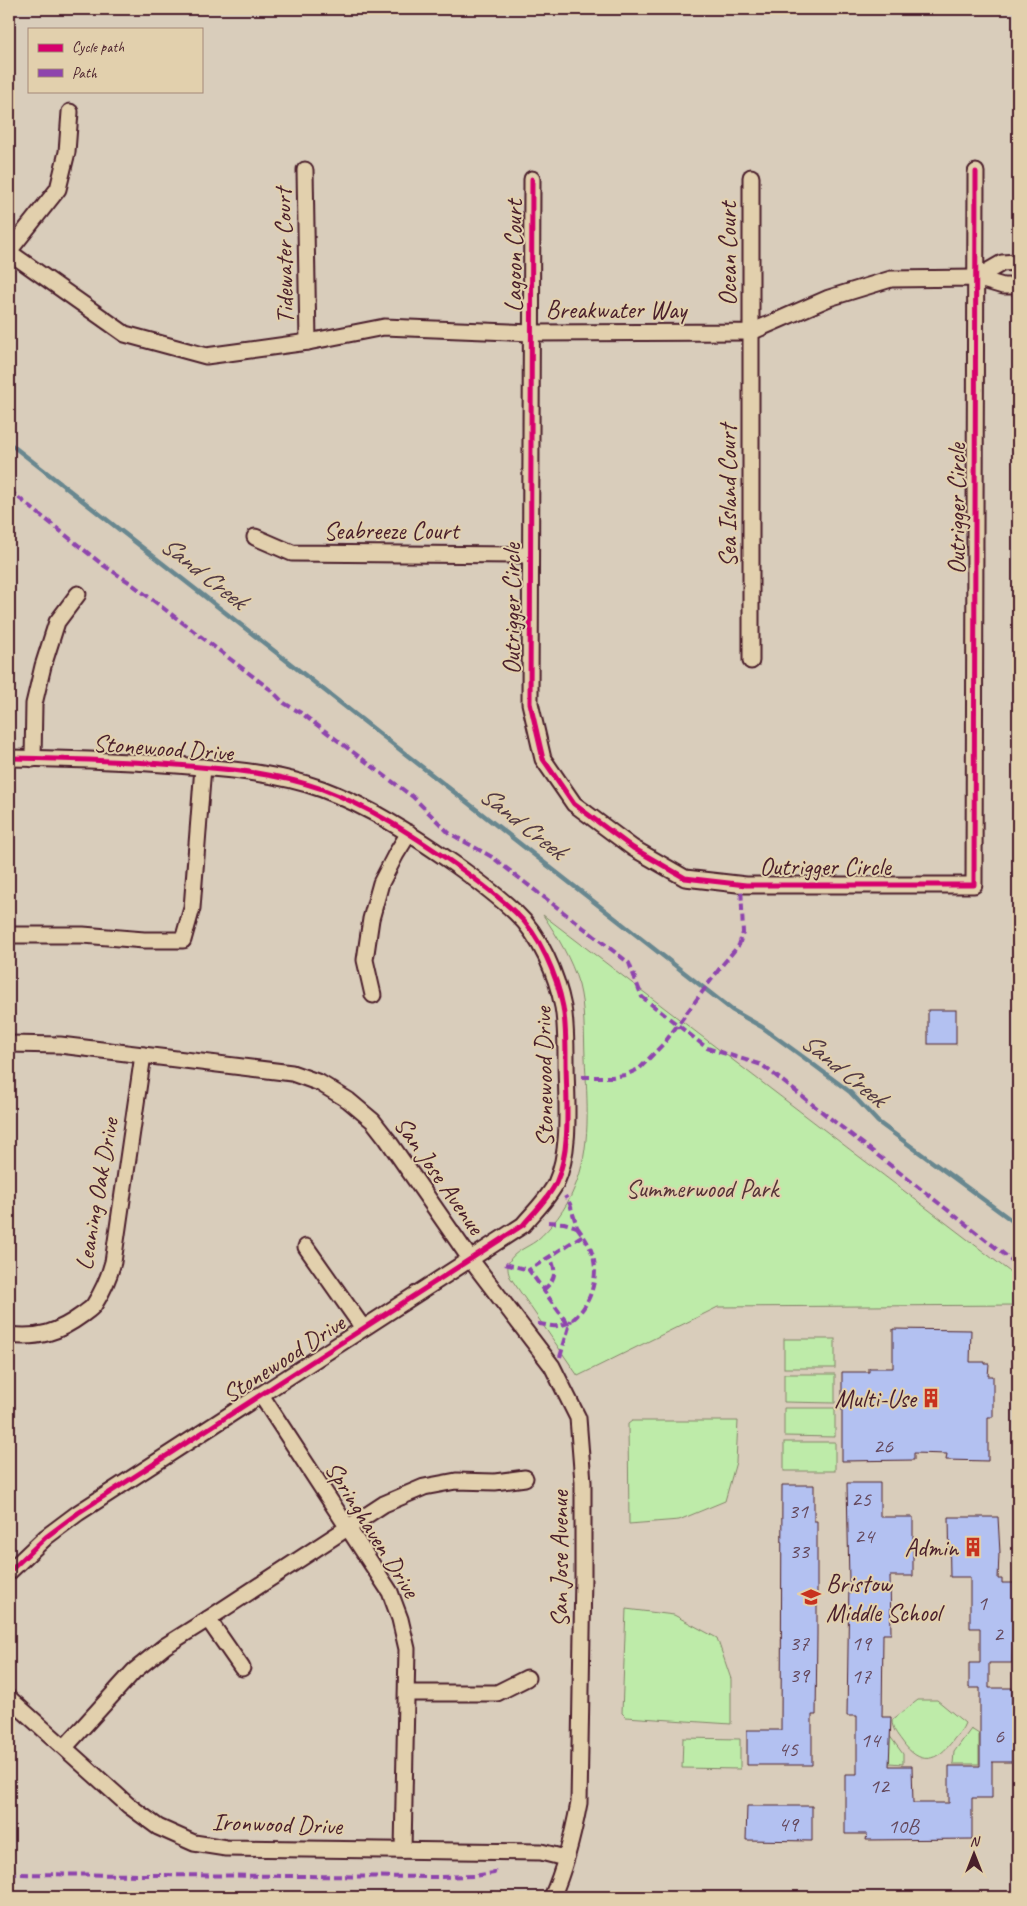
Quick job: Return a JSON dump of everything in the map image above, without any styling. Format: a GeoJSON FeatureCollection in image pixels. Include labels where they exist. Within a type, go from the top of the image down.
{"type":"FeatureCollection","features":[{"type":"Feature","properties":{"kind":"street"},"geometry":{"type":"LineString","coordinates":[[9,252],[58,189],[67,152],[70,112]]}},
{"type":"Feature","properties":{"kind":"street","name":"Tidewater Court"},"geometry":{"type":"LineString","coordinates":[[305,170],[308,342]]}},
{"type":"Feature","properties":{"kind":"street"},"geometry":{"type":"LineString","coordinates":[[976,172],[976,278]]}},
{"type":"Feature","properties":{"kind":"street","name":"Ocean Court"},"geometry":{"type":"LineString","coordinates":[[751,177],[751,332]]}},
{"type":"Feature","properties":{"kind":"street","name":"Lagoon Court"},"geometry":{"type":"LineString","coordinates":[[532,179],[532,333]]}},
{"type":"Feature","properties":{"kind":"street","name":"Breakwater Way"},"geometry":{"type":"LineString","coordinates":[[9,252],[126,334],[206,356],[308,342],[384,327],[532,333],[751,332],[829,298],[891,279],[976,278],[1003,286],[1018,286]]}},
{"type":"Feature","properties":{"kind":"street"},"geometry":{"type":"LineString","coordinates":[[976,278],[1002,262],[1018,262]]}},
{"type":"Feature","properties":{"kind":"street","name":"Outrigger Circle"},"geometry":{"type":"LineString","coordinates":[[532,333],[530,703],[544,758],[574,804],[633,848],[685,878],[746,885],[974,885],[976,278]]}},
{"type":"Feature","properties":{"kind":"street","name":"Sea Island Court"},"geometry":{"type":"LineString","coordinates":[[751,332],[751,661]]}},
{"type":"Feature","properties":{"kind":"street","name":"Seabreeze Court"},"geometry":{"type":"LineString","coordinates":[[255,537],[292,553],[530,555]]}},
{"type":"Feature","properties":{"kind":"street"},"geometry":{"type":"LineString","coordinates":[[33,758],[34,704],[43,666],[57,622],[78,594]]}},
{"type":"Feature","properties":{"kind":"street","name":"Stonewood Drive"},"geometry":{"type":"LineString","coordinates":[[9,758],[165,764],[233,769],[274,776],[320,789],[354,802],[409,833],[464,871],[518,914],[540,944],[556,978],[564,1009],[566,1062],[566,1150],[556,1183],[542,1204],[523,1225],[78,1513],[46,1537],[9,1572]]}},
{"type":"Feature","properties":{"kind":"street"},"geometry":{"type":"LineString","coordinates":[[9,935],[83,935],[144,940],[182,940],[192,908],[203,767]]}},
{"type":"Feature","properties":{"kind":"street"},"geometry":{"type":"LineString","coordinates":[[373,995],[366,960],[371,919],[381,883],[409,833]]}},
{"type":"Feature","properties":{"kind":"street","name":"San Jose Avenue"},"geometry":{"type":"LineString","coordinates":[[9,1044],[60,1045],[292,1073],[320,1083],[348,1100],[373,1121],[471,1260],[552,1366],[578,1418],[583,1482],[579,1803],[572,1836],[552,1897]]}},
{"type":"Feature","properties":{"kind":"street","name":"Leaning Oak Drive"},"geometry":{"type":"LineString","coordinates":[[9,1335],[46,1335],[70,1324],[93,1306],[107,1281],[113,1262],[143,1055]]}},
{"type":"Feature","properties":{"kind":"street"},"geometry":{"type":"LineString","coordinates":[[306,1247],[363,1328]]}},
{"type":"Feature","properties":{"kind":"street","name":"Springhaven Drive"},"geometry":{"type":"LineString","coordinates":[[261,1395],[390,1592],[400,1619],[407,1649],[403,1850]]}},
{"type":"Feature","properties":{"kind":"street"},"geometry":{"type":"LineString","coordinates":[[65,1747],[134,1671],[165,1646],[396,1498],[424,1487],[456,1481],[495,1482],[525,1478]]}},
{"type":"Feature","properties":{"kind":"street"},"geometry":{"type":"LineString","coordinates":[[208,1619],[242,1668]]}},
{"type":"Feature","properties":{"kind":"street"},"geometry":{"type":"LineString","coordinates":[[407,1694],[498,1693],[527,1678]]}},
{"type":"Feature","properties":{"kind":"street","name":"Ironwood Drive"},"geometry":{"type":"LineString","coordinates":[[9,1698],[128,1805],[158,1827],[194,1842],[226,1848],[540,1852],[565,1858]]}},
{"type":"Feature","properties":{"kind":"green space","name":"Summerwood Park"},"geometry":{"type":"Polygon","coordinates":[[[543,915],[1018,1278],[1018,1305],[718,1307],[578,1376],[510,1277],[508,1270],[511,1258],[542,1236],[567,1204],[580,1173],[586,1141],[587,1090],[581,994],[576,975],[568,957],[543,915]]]}},
{"type":"Feature","properties":{"kind":"green space"},"geometry":{"type":"Polygon","coordinates":[[[784,1339],[835,1339],[835,1368],[784,1368],[784,1339]]]}},
{"type":"Feature","properties":{"kind":"green space"},"geometry":{"type":"Polygon","coordinates":[[[784,1374],[835,1374],[835,1403],[784,1402],[784,1374]]]}},
{"type":"Feature","properties":{"kind":"green space"},"geometry":{"type":"Polygon","coordinates":[[[784,1408],[835,1408],[835,1437],[784,1436],[784,1408]]]}},
{"type":"Feature","properties":{"kind":"green space"},"geometry":{"type":"Polygon","coordinates":[[[632,1421],[738,1421],[736,1462],[725,1501],[679,1520],[629,1524],[628,1424],[632,1421]]]}},
{"type":"Feature","properties":{"kind":"green space"},"geometry":{"type":"Polygon","coordinates":[[[784,1442],[835,1442],[835,1471],[784,1471],[784,1442]]]}},
{"type":"Feature","properties":{"kind":"green space"},"geometry":{"type":"Polygon","coordinates":[[[626,1609],[674,1615],[717,1638],[731,1679],[731,1724],[626,1717],[622,1713],[626,1609]]]}},
{"type":"Feature","properties":{"kind":"green space"},"geometry":{"type":"Polygon","coordinates":[[[918,1700],[937,1700],[965,1723],[948,1747],[935,1757],[921,1758],[915,1755],[908,1749],[895,1731],[892,1723],[892,1720],[918,1700]]]}},
{"type":"Feature","properties":{"kind":"green space"},"geometry":{"type":"Polygon","coordinates":[[[971,1729],[979,1734],[979,1764],[953,1764],[954,1752],[971,1729]]]}},
{"type":"Feature","properties":{"kind":"green space"},"geometry":{"type":"Polygon","coordinates":[[[889,1735],[903,1754],[903,1764],[889,1763],[889,1735]]]}},
{"type":"Feature","properties":{"kind":"green space"},"geometry":{"type":"Polygon","coordinates":[[[683,1738],[740,1739],[740,1769],[682,1768],[683,1738]]]}},
{"type":"Feature","properties":{"kind":"building"},"geometry":{"type":"Polygon","coordinates":[[[928,1010],[956,1010],[956,1044],[928,1044],[928,1010]]]}},
{"type":"Feature","properties":{"kind":"building","name":"Multi-Use"},"geometry":{"type":"Polygon","coordinates":[[[893,1329],[971,1330],[970,1362],[985,1362],[985,1364],[989,1364],[988,1376],[993,1376],[993,1417],[988,1417],[988,1461],[946,1460],[947,1454],[914,1453],[914,1460],[842,1461],[842,1372],[869,1372],[869,1368],[893,1368],[893,1329]]]}},
{"type":"Feature","properties":{"kind":"building"},"geometry":{"type":"Polygon","coordinates":[[[847,1483],[880,1483],[880,1517],[913,1517],[913,1576],[890,1576],[891,1634],[883,1634],[882,1717],[891,1717],[889,1766],[912,1766],[913,1803],[949,1803],[949,1766],[980,1766],[980,1688],[969,1688],[969,1663],[980,1663],[980,1628],[970,1628],[970,1577],[950,1577],[949,1517],[998,1517],[1000,1553],[998,1579],[1002,1579],[1002,1583],[1014,1583],[1012,1663],[989,1663],[989,1688],[1012,1688],[1012,1762],[992,1762],[992,1798],[972,1798],[972,1839],[866,1840],[867,1834],[845,1834],[845,1774],[857,1774],[857,1716],[847,1716],[849,1581],[847,1483]]]}},
{"type":"Feature","properties":{"kind":"building"},"geometry":{"type":"Polygon","coordinates":[[[782,1485],[814,1485],[814,1521],[817,1521],[817,1634],[816,1715],[812,1715],[812,1765],[747,1765],[747,1730],[781,1730],[782,1485]]]}},
{"type":"Feature","properties":{"kind":"building"},"geometry":{"type":"Polygon","coordinates":[[[747,1806],[812,1806],[812,1841],[746,1840],[747,1806]]]}},
{"type":"Feature","properties":{"kind":"waterway","name":"Sand Creek"},"geometry":{"type":"LineString","coordinates":[[9,443],[732,1010],[762,1027],[850,1092],[878,1122],[1018,1225]]}},
{"type":"Feature","properties":{"kind":"marked path"},"geometry":{"type":"LineString","coordinates":[[9,490],[103,565],[129,582],[271,690],[284,703],[301,713],[413,797],[449,833],[492,857],[629,963],[642,997],[707,1048],[762,1065],[1018,1265]]}},
{"type":"Feature","properties":{"kind":"marked path"},"geometry":{"type":"LineString","coordinates":[[582,1077],[625,1075],[639,1069],[665,1042],[739,945],[743,933],[741,884]]}},
{"type":"Feature","properties":{"kind":"marked path"},"geometry":{"type":"LineString","coordinates":[[548,1222],[564,1223],[577,1227],[570,1204],[565,1196]]}},
{"type":"Feature","properties":{"kind":"marked path"},"geometry":{"type":"LineString","coordinates":[[538,1324],[555,1326],[567,1323],[582,1310],[592,1291],[595,1270],[593,1256],[588,1243],[577,1227]]}},
{"type":"Feature","properties":{"kind":"marked path"},"geometry":{"type":"LineString","coordinates":[[567,1323],[529,1270],[583,1235]]}},
{"type":"Feature","properties":{"kind":"marked path"},"geometry":{"type":"LineString","coordinates":[[543,1290],[551,1283],[554,1275],[554,1267],[550,1257]]}},
{"type":"Feature","properties":{"kind":"marked path"},"geometry":{"type":"LineString","coordinates":[[505,1264],[529,1270]]}},
{"type":"Feature","properties":{"kind":"marked path"},"geometry":{"type":"LineString","coordinates":[[560,1357],[571,1320]]}},
{"type":"Feature","properties":{"kind":"marked path"},"geometry":{"type":"LineString","coordinates":[[9,1874],[440,1877],[494,1873],[495,1867]]}},
{"type":"Feature","properties":{"kind":"cycle path"},"geometry":{"type":"LineString","coordinates":[[532,179],[530,703],[543,759],[574,804],[633,848],[685,878],[746,885],[974,885],[976,172]]}},
{"type":"Feature","properties":{"kind":"cycle path"},"geometry":{"type":"LineString","coordinates":[[9,758],[152,763],[262,774],[307,784],[340,796],[406,832],[453,863],[501,900],[525,922],[540,944],[552,969],[563,1007],[566,1034],[567,1106],[564,1154],[556,1183],[545,1200],[523,1225],[78,1513],[46,1537],[9,1572]]}},
{"type":"Feature","properties":{"kind":"place","name":"Multi-Use"},"geometry":{"type":"Point","coordinates":[931,1398]}},
{"type":"Feature","properties":{"kind":"place","name":"Admin"},"geometry":{"type":"Point","coordinates":[973,1547]}},
{"type":"Feature","properties":{"kind":"place","name":"Bristow Middle School"},"geometry":{"type":"Point","coordinates":[811,1597]}}]}
